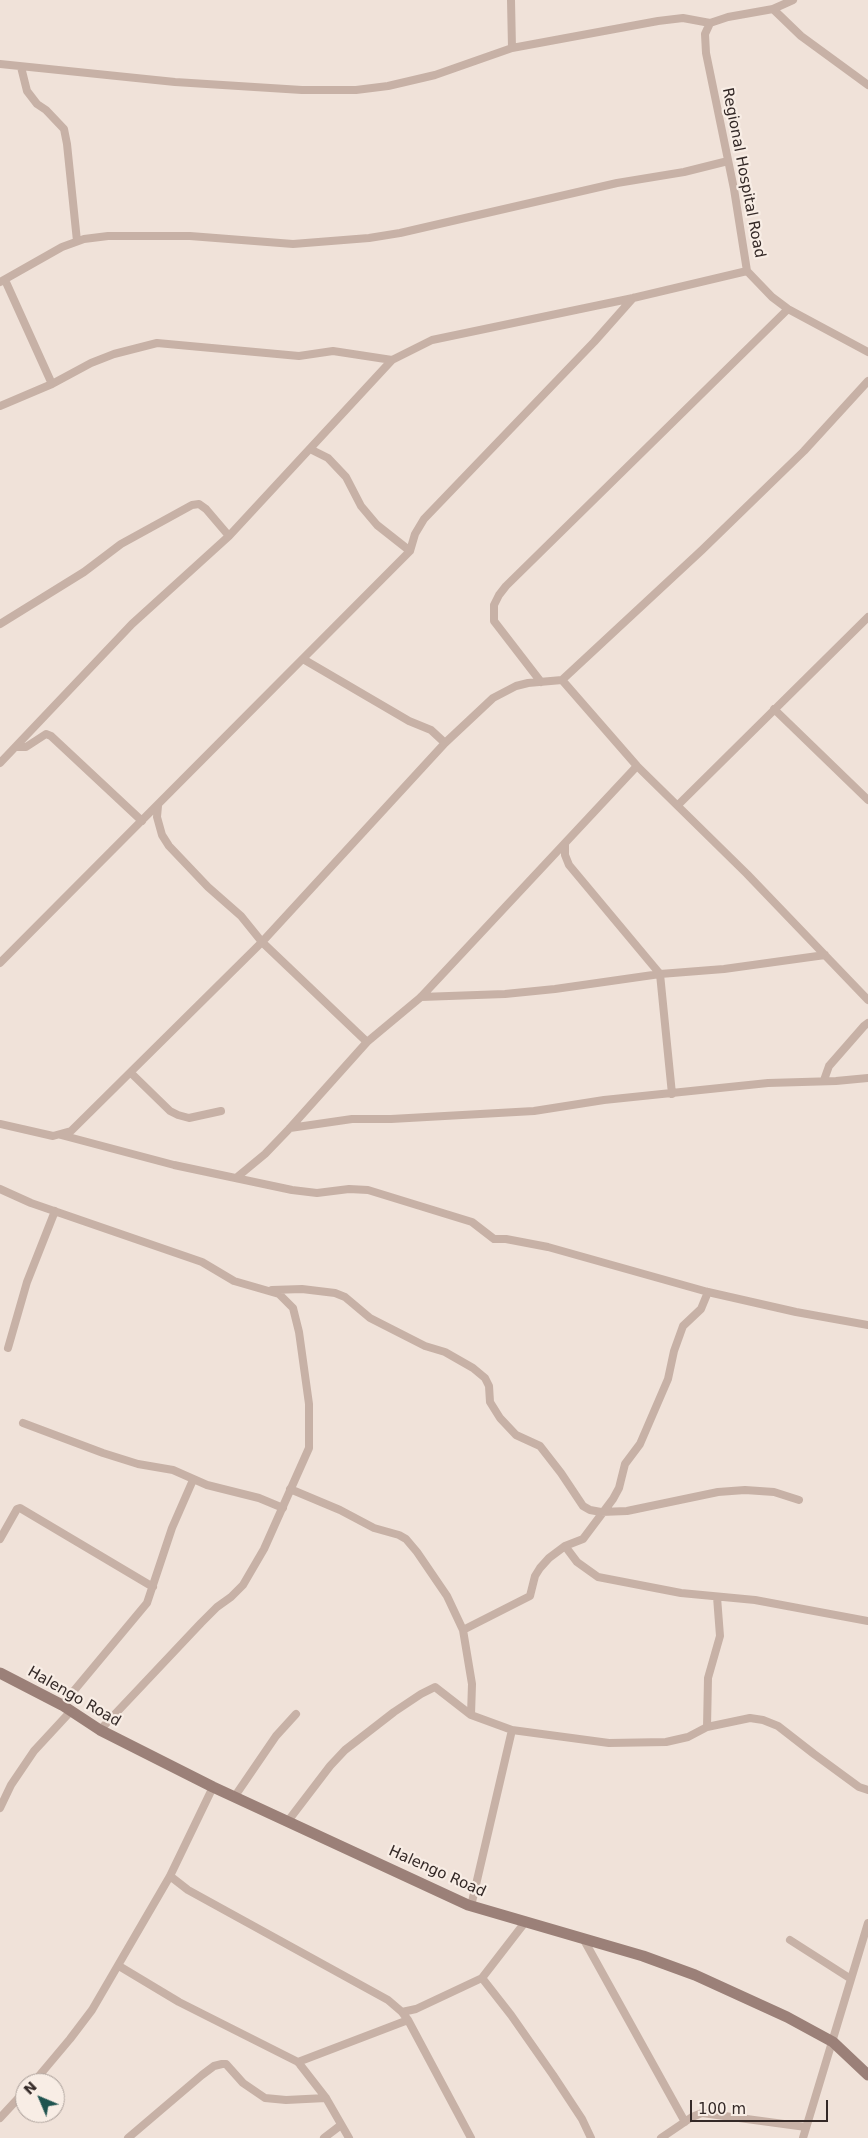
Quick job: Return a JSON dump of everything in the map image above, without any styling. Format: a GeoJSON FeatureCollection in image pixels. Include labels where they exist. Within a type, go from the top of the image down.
{"type":"FeatureCollection","features":[{"type":"Feature","properties":{"kind":"street"},"geometry":{"type":"LineString","coordinates":[[511,0],[512,48]]}},
{"type":"Feature","properties":{"kind":"street"},"geometry":{"type":"LineString","coordinates":[[0,64],[184,82],[302,90],[356,90],[388,86],[435,75],[512,48],[658,21],[682,18],[710,23],[728,17],[773,9],[793,0]]}},
{"type":"Feature","properties":{"kind":"street"},"geometry":{"type":"LineString","coordinates":[[773,9],[801,36],[868,85]]}},
{"type":"Feature","properties":{"kind":"street","name":"Regional Hospital Road"},"geometry":{"type":"LineString","coordinates":[[710,23],[704,34],[706,53],[728,160],[747,271],[772,297],[788,309],[868,352]]}},
{"type":"Feature","properties":{"kind":"street"},"geometry":{"type":"LineString","coordinates":[[21,67],[27,92],[64,129],[76,241]]}},
{"type":"Feature","properties":{"kind":"street"},"geometry":{"type":"LineString","coordinates":[[52,384],[3,281],[76,241],[108,236],[190,236],[293,244],[369,238],[400,233],[616,183],[684,172],[728,160]]}},
{"type":"Feature","properties":{"kind":"street"},"geometry":{"type":"LineString","coordinates":[[0,763],[132,624],[229,536],[392,360],[432,340],[633,298],[747,271]]}},
{"type":"Feature","properties":{"kind":"street"},"geometry":{"type":"LineString","coordinates":[[0,963],[410,551],[415,534],[424,519],[594,342],[633,298]]}},
{"type":"Feature","properties":{"kind":"street"},"geometry":{"type":"LineString","coordinates":[[540,682],[494,621],[494,605],[499,595],[788,309]]}},
{"type":"Feature","properties":{"kind":"street"},"geometry":{"type":"LineString","coordinates":[[0,406],[52,384],[91,363],[114,354],[157,343],[299,356],[334,352],[392,360]]}},
{"type":"Feature","properties":{"kind":"street"},"geometry":{"type":"LineString","coordinates":[[0,1124],[53,1136],[71,1131],[262,942],[445,743],[493,698],[516,686],[562,680],[804,451],[868,381]]}},
{"type":"Feature","properties":{"kind":"street"},"geometry":{"type":"LineString","coordinates":[[310,449],[328,458],[346,477],[360,506],[372,519],[410,551]]}},
{"type":"Feature","properties":{"kind":"street"},"geometry":{"type":"LineString","coordinates":[[0,624],[84,572],[121,544],[192,505],[199,504],[206,509],[229,536]]}},
{"type":"Feature","properties":{"kind":"street"},"geometry":{"type":"LineString","coordinates":[[678,805],[868,617]]}},
{"type":"Feature","properties":{"kind":"street"},"geometry":{"type":"LineString","coordinates":[[303,659],[409,721],[431,730],[445,743]]}},
{"type":"Feature","properties":{"kind":"street"},"geometry":{"type":"LineString","coordinates":[[562,680],[637,766],[678,805],[868,1000]]}},
{"type":"Feature","properties":{"kind":"street"},"geometry":{"type":"LineString","coordinates":[[774,709],[868,800]]}},
{"type":"Feature","properties":{"kind":"street"},"geometry":{"type":"LineString","coordinates":[[16,748],[26,747],[46,734],[51,736],[142,821]]}},
{"type":"Feature","properties":{"kind":"street"},"geometry":{"type":"LineString","coordinates":[[236,1178],[265,1154],[367,1042],[421,997],[637,766]]}},
{"type":"Feature","properties":{"kind":"street"},"geometry":{"type":"LineString","coordinates":[[158,806],[157,817],[162,835],[169,846],[208,887],[242,916],[262,942],[367,1042]]}},
{"type":"Feature","properties":{"kind":"street"},"geometry":{"type":"LineString","coordinates":[[564,844],[569,866],[660,974],[672,1094]]}},
{"type":"Feature","properties":{"kind":"street"},"geometry":{"type":"LineString","coordinates":[[421,997],[505,994],[555,989],[660,974],[724,969],[824,955]]}},
{"type":"Feature","properties":{"kind":"street"},"geometry":{"type":"LineString","coordinates":[[824,1080],[829,1066],[864,1026],[868,1024]]}},
{"type":"Feature","properties":{"kind":"street"},"geometry":{"type":"LineString","coordinates":[[131,1073],[170,1111],[178,1116],[188,1118],[222,1111]]}},
{"type":"Feature","properties":{"kind":"street"},"geometry":{"type":"LineString","coordinates":[[290,1128],[352,1119],[391,1119],[534,1111],[604,1100],[768,1083],[868,1078]]}},
{"type":"Feature","properties":{"kind":"street"},"geometry":{"type":"LineString","coordinates":[[60,1135],[174,1165],[292,1190],[317,1193],[349,1189],[368,1190],[472,1222],[494,1239],[506,1239],[548,1247],[708,1292],[796,1312],[868,1325]]}},
{"type":"Feature","properties":{"kind":"street"},"geometry":{"type":"LineString","coordinates":[[0,1189],[19,1198],[202,1262],[234,1281],[279,1294],[293,1308],[302,1347],[308,1404],[309,1448],[264,1549],[243,1585],[232,1597],[217,1607],[201,1622],[100,1730]]}},
{"type":"Feature","properties":{"kind":"street"},"geometry":{"type":"LineString","coordinates":[[8,1348],[27,1282],[55,1211]]}},
{"type":"Feature","properties":{"kind":"street"},"geometry":{"type":"LineString","coordinates":[[270,1290],[302,1289],[344,1297],[370,1318],[425,1346],[445,1352],[473,1368],[485,1378],[489,1386],[490,1402],[500,1418],[516,1435],[540,1446],[583,1506],[590,1510],[601,1512],[627,1511],[718,1492],[745,1490],[774,1492],[799,1500]]}},
{"type":"Feature","properties":{"kind":"street"},"geometry":{"type":"LineString","coordinates":[[463,1630],[530,1596],[535,1576],[549,1558],[566,1546],[583,1539],[619,1488],[625,1464],[640,1444],[668,1379],[682,1326],[701,1309],[708,1292]]}},
{"type":"Feature","properties":{"kind":"street"},"geometry":{"type":"LineString","coordinates":[[23,1424],[103,1453],[138,1464],[173,1470],[193,1480],[259,1498],[283,1508]]}},
{"type":"Feature","properties":{"kind":"street"},"geometry":{"type":"LineString","coordinates":[[0,1808],[11,1785],[34,1751],[142,1610],[153,1587],[172,1528],[193,1480]]}},
{"type":"Feature","properties":{"kind":"street"},"geometry":{"type":"LineString","coordinates":[[290,1489],[340,1510],[374,1528],[394,1533],[406,1539],[422,1558],[447,1596],[463,1630],[472,1684],[471,1715]]}},
{"type":"Feature","properties":{"kind":"street"},"geometry":{"type":"LineString","coordinates":[[0,1539],[17,1509],[20,1508],[153,1587]]}},
{"type":"Feature","properties":{"kind":"street"},"geometry":{"type":"LineString","coordinates":[[566,1546],[577,1562],[598,1577],[681,1594],[755,1600],[868,1621]]}},
{"type":"Feature","properties":{"kind":"street"},"geometry":{"type":"LineString","coordinates":[[708,1727],[708,1678],[720,1636],[717,1597]]}},
{"type":"Feature","properties":{"kind":"street","name":"Halengo Road"},"geometry":{"type":"LineString","coordinates":[[0,1673],[66,1708],[100,1730],[214,1787],[472,1906],[642,1956],[695,1975],[787,2017],[833,2042],[868,2076]]}},
{"type":"Feature","properties":{"kind":"street"},"geometry":{"type":"LineString","coordinates":[[288,1821],[330,1766],[345,1750],[421,1694],[435,1687],[471,1715],[512,1730],[609,1743],[666,1742],[688,1737],[708,1727],[750,1718],[764,1720],[778,1726],[859,1786],[868,1790]]}},
{"type":"Feature","properties":{"kind":"street"},"geometry":{"type":"LineString","coordinates":[[235,1796],[276,1736],[296,1714]]}},
{"type":"Feature","properties":{"kind":"street"},"geometry":{"type":"LineString","coordinates":[[472,1906],[512,1730]]}},
{"type":"Feature","properties":{"kind":"street"},"geometry":{"type":"LineString","coordinates":[[40,2073],[87,2017],[119,1966],[170,1876],[214,1787]]}},
{"type":"Feature","properties":{"kind":"street"},"geometry":{"type":"LineString","coordinates":[[170,1876],[188,1890],[371,1990],[388,2000],[402,2012],[471,2138]]}},
{"type":"Feature","properties":{"kind":"street"},"geometry":{"type":"LineString","coordinates":[[402,2012],[416,2009],[482,1978],[526,1921]]}},
{"type":"Feature","properties":{"kind":"street"},"geometry":{"type":"LineString","coordinates":[[803,2138],[868,1923]]}},
{"type":"Feature","properties":{"kind":"street"},"geometry":{"type":"LineString","coordinates":[[584,1940],[685,2122]]}},
{"type":"Feature","properties":{"kind":"street"},"geometry":{"type":"LineString","coordinates":[[790,1940],[851,1979]]}},
{"type":"Feature","properties":{"kind":"street"},"geometry":{"type":"LineString","coordinates":[[119,1966],[179,2002],[298,2062],[326,2098],[341,2126],[350,2138]]}},
{"type":"Feature","properties":{"kind":"street"},"geometry":{"type":"LineString","coordinates":[[482,1978],[554,2075],[582,2119],[591,2138]]}},
{"type":"Feature","properties":{"kind":"street"},"geometry":{"type":"LineString","coordinates":[[298,2062],[408,2020]]}},
{"type":"Feature","properties":{"kind":"street"},"geometry":{"type":"LineString","coordinates":[[128,2138],[214,2066],[222,2064],[226,2064],[243,2083],[266,2098],[286,2100],[326,2098]]}},
{"type":"Feature","properties":{"kind":"street"},"geometry":{"type":"LineString","coordinates":[[0,2118],[15,2102]]}},
{"type":"Feature","properties":{"kind":"street"},"geometry":{"type":"LineString","coordinates":[[661,2138],[697,2114],[713,2114],[806,2127]]}},
{"type":"Feature","properties":{"kind":"street"},"geometry":{"type":"LineString","coordinates":[[324,2138],[341,2126]]}}]}
